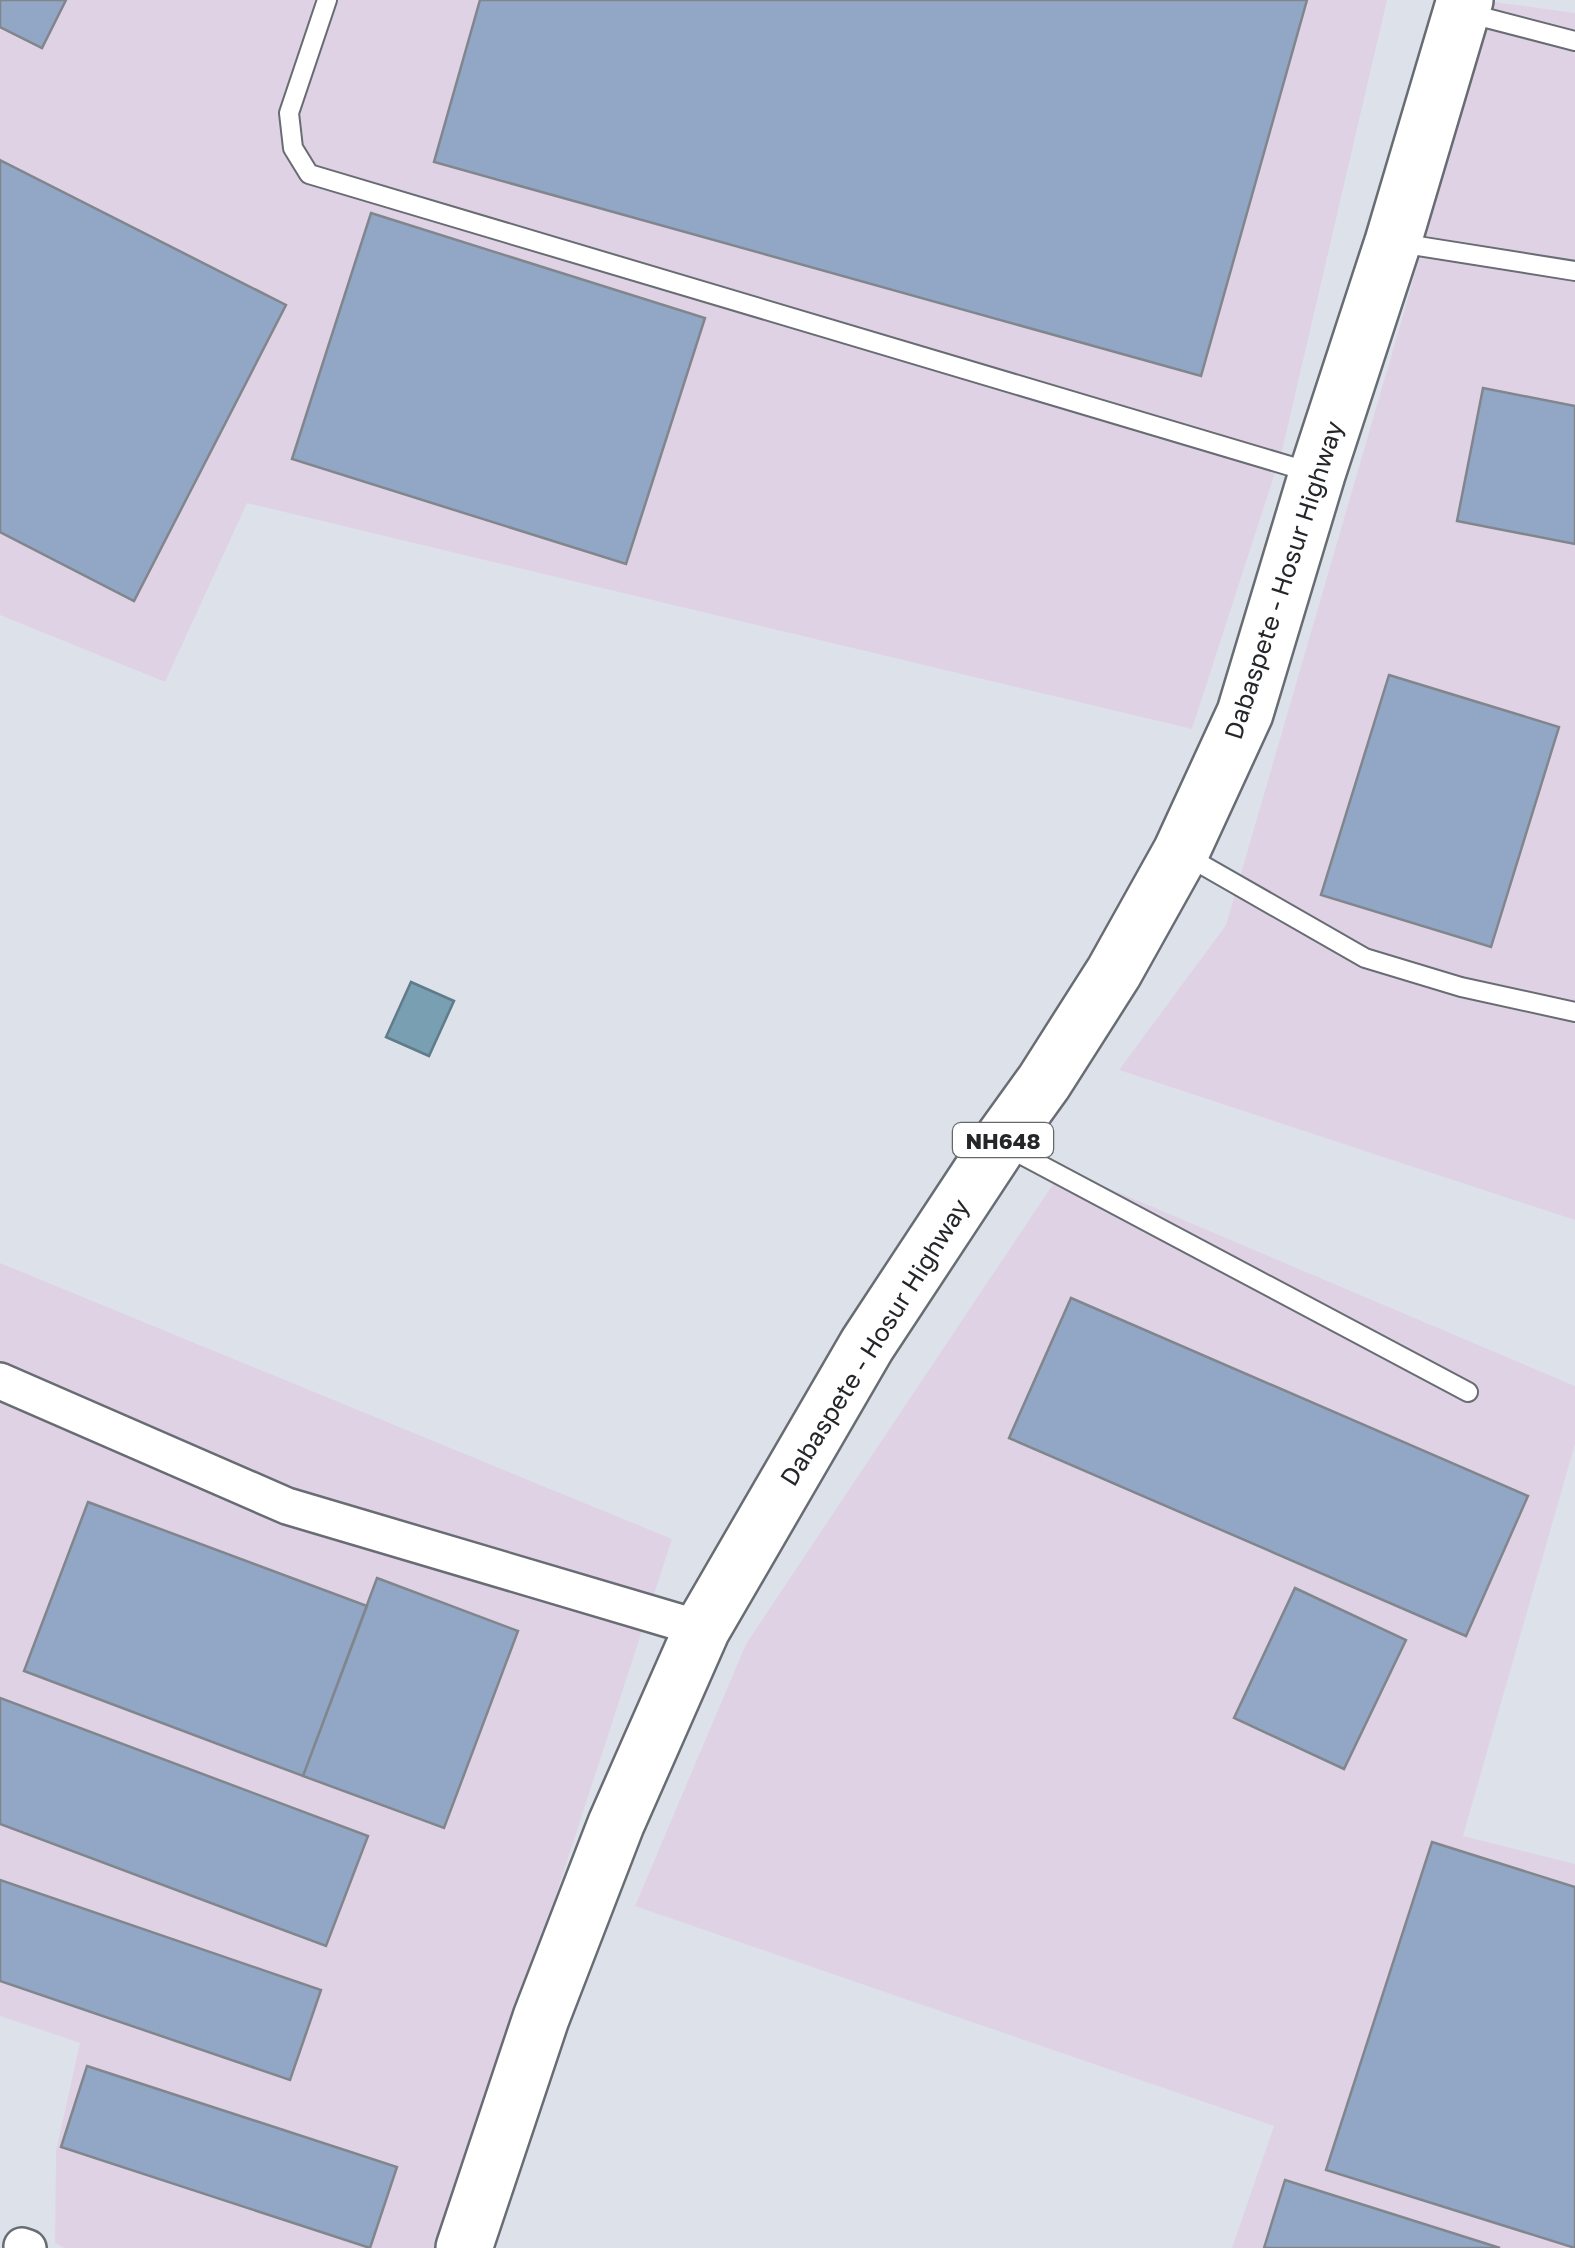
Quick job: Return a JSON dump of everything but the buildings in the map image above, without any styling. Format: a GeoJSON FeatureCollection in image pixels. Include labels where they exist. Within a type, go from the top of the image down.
{"type":"FeatureCollection","features":[{"type":"Feature","properties":{"kind":"highway","name":"Dabaspete - Hosur Highway"},"geometry":{"type":"LineString","coordinates":[[464,2248],[541,2018],[588,1894],[702,1629],[867,1346],[1114,972],[1181,852],[1245,713],[1464,6]]}},
{"type":"Feature","properties":{"kind":"street"},"geometry":{"type":"LineString","coordinates":[[0,1381],[288,1506],[702,1629]]}},
{"type":"Feature","properties":{"kind":"lane"},"geometry":{"type":"LineString","coordinates":[[328,0],[288,113],[294,148],[309,174],[1317,474]]}},
{"type":"Feature","properties":{"kind":"lane"},"geometry":{"type":"LineString","coordinates":[[1464,6],[1575,41]]}},
{"type":"Feature","properties":{"kind":"lane"},"geometry":{"type":"LineString","coordinates":[[1394,242],[1575,271]]}},
{"type":"Feature","properties":{"kind":"lane"},"geometry":{"type":"LineString","coordinates":[[1181,852],[1365,958],[1462,987],[1575,1012]]}},
{"type":"Feature","properties":{"kind":"lane"},"geometry":{"type":"LineString","coordinates":[[1000,1144],[1468,1392]]}},
{"type":"Feature","properties":{"kind":"shaded area"},"geometry":{"type":"Polygon","coordinates":[[[0,0],[1387,0],[1282,451],[1192,729],[247,503],[165,682],[0,615],[0,0]]]}},
{"type":"Feature","properties":{"kind":"shaded area"},"geometry":{"type":"Polygon","coordinates":[[[1494,2],[1575,13],[1575,1220],[1119,1070],[1226,925],[1494,2]]]}},
{"type":"Feature","properties":{"kind":"shaded area"},"geometry":{"type":"Polygon","coordinates":[[[1063,1169],[1575,1386],[1575,1444],[1463,1836],[1575,1864],[1575,2248],[1232,2248],[1274,2126],[635,1906],[746,1644],[1063,1169]]]}},
{"type":"Feature","properties":{"kind":"shaded area"},"geometry":{"type":"Polygon","coordinates":[[[0,1263],[672,1539],[441,2248],[64,2248],[55,2243],[56,2151],[80,2043],[0,2016],[0,1263]]]}},
{"type":"Feature","properties":{"kind":"water"},"geometry":{"type":"Polygon","coordinates":[[[411,982],[454,1001],[429,1056],[386,1037],[411,982]]]}}]}
